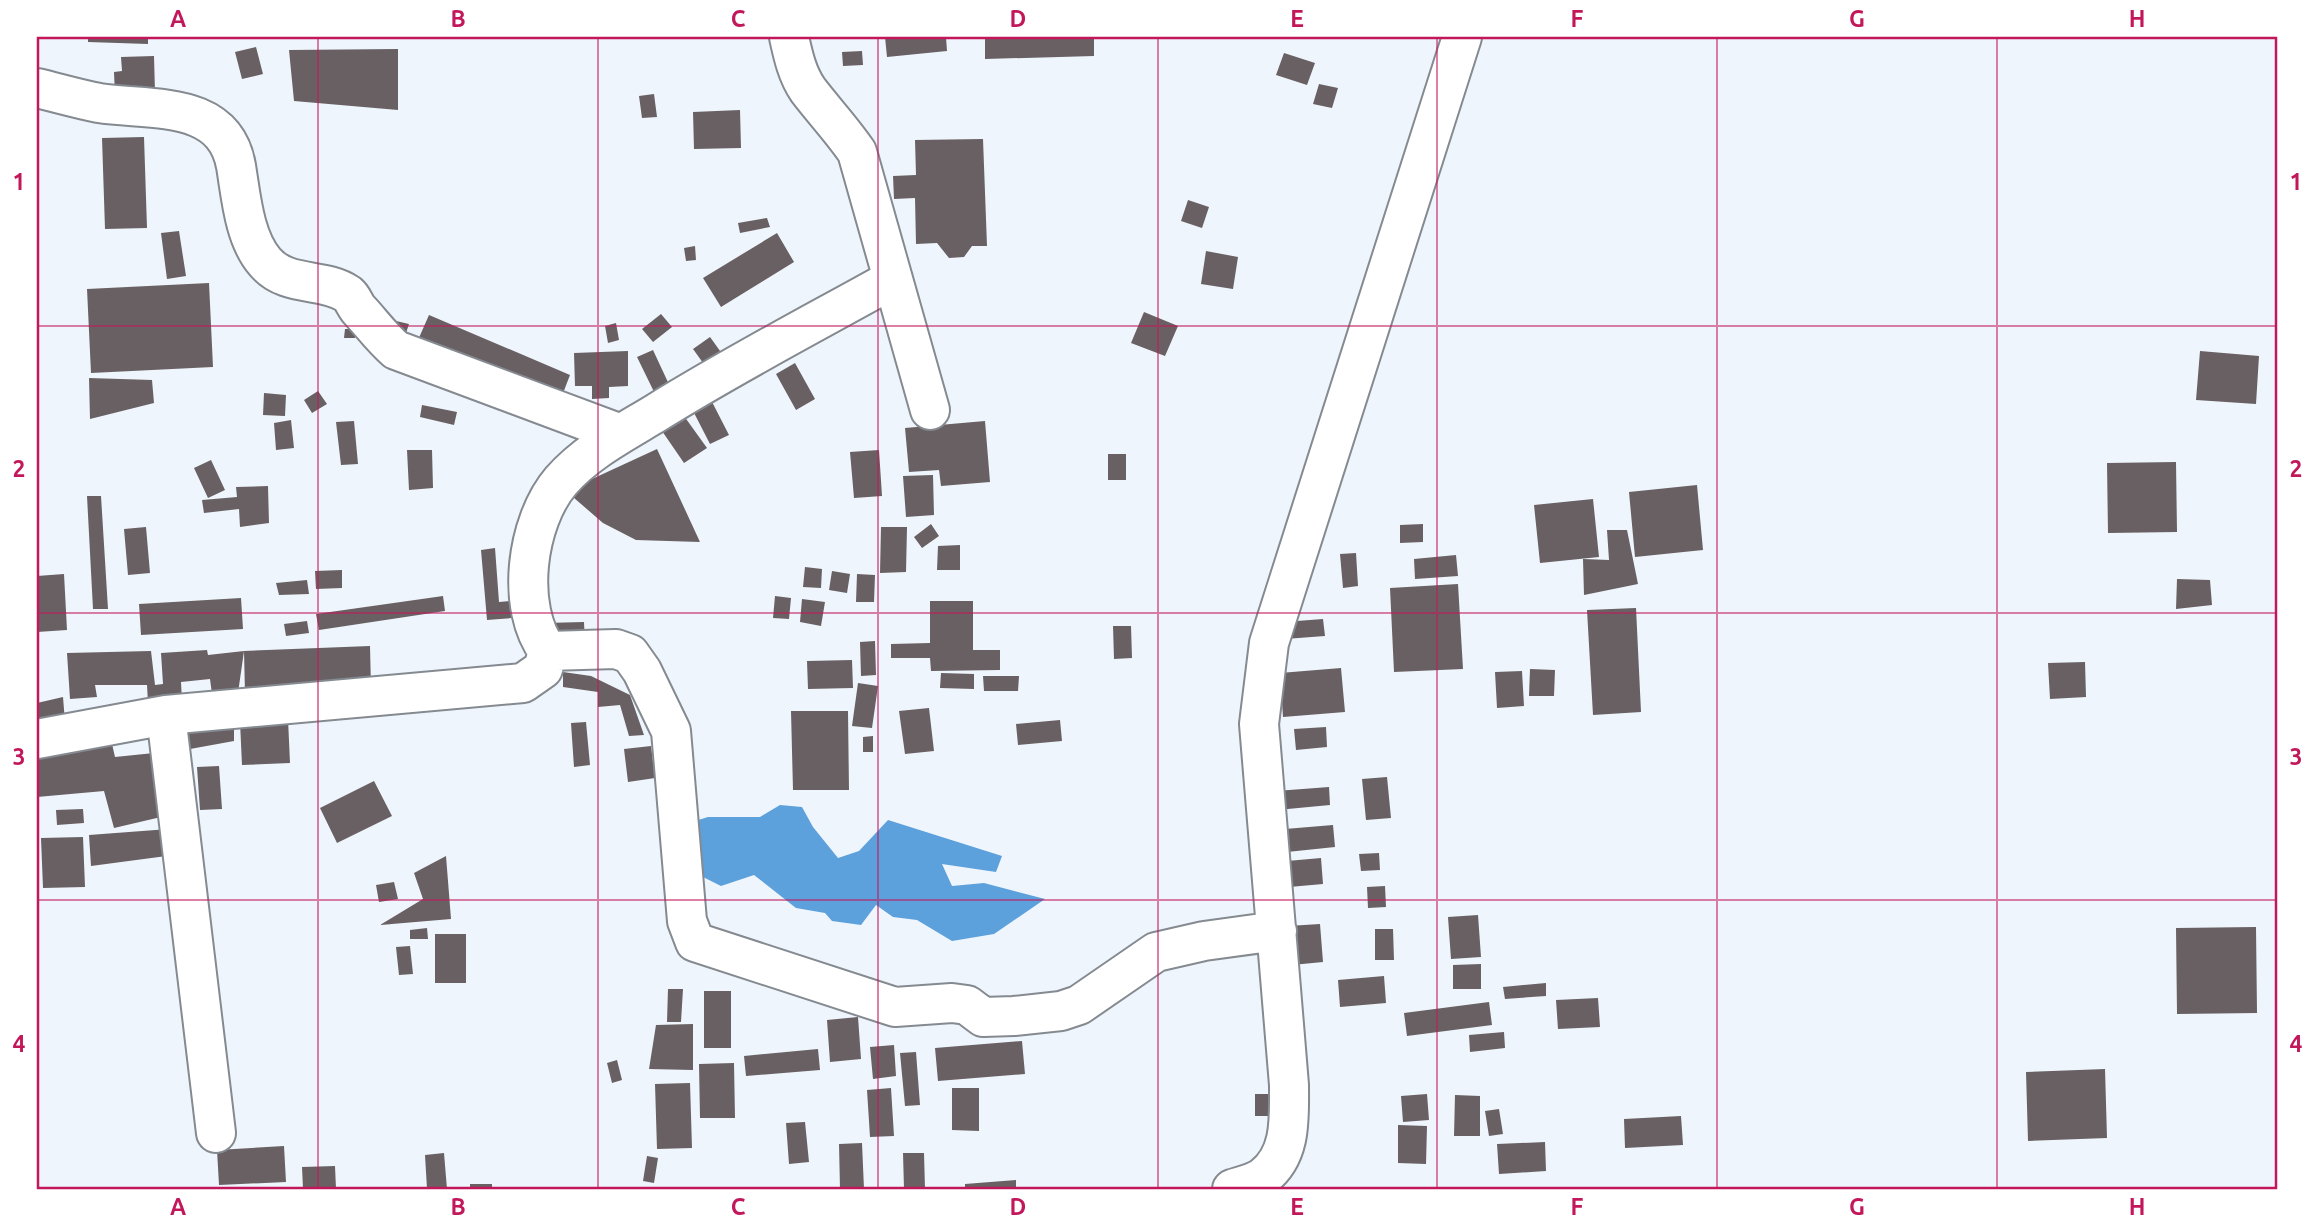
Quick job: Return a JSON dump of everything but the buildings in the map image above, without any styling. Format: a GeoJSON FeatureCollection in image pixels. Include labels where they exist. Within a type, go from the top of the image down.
{"type":"FeatureCollection","features":[{"type":"Feature","properties":{"kind":"street"},"geometry":{"type":"LineString","coordinates":[[789,37],[795,64],[807,88],[838,124],[857,152],[930,410]]}},
{"type":"Feature","properties":{"kind":"street"},"geometry":{"type":"LineString","coordinates":[[1232,1189],[1262,1178],[1283,1153],[1289,1125],[1289,1085],[1259,724],[1269,643],[1462,37]]}},
{"type":"Feature","properties":{"kind":"street"},"geometry":{"type":"LineString","coordinates":[[37,88],[100,103],[186,111],[224,132],[234,154],[244,211],[255,247],[265,264],[300,282],[324,284],[349,295],[382,338],[396,349],[621,434]]}},
{"type":"Feature","properties":{"kind":"street"},"geometry":{"type":"LineString","coordinates":[[37,739],[166,715],[523,682],[543,670],[548,652],[535,629],[528,594],[529,561],[543,510],[560,482],[584,459],[693,390],[893,279]]}},
{"type":"Feature","properties":{"kind":"street"},"geometry":{"type":"LineString","coordinates":[[548,652],[616,649],[630,654],[642,671],[671,731],[687,921],[695,942],[711,950],[895,1007],[951,1003],[967,1005],[983,1017],[1014,1016],[1061,1011],[1079,1005],[1156,952],[1204,941],[1277,931]]}},
{"type":"Feature","properties":{"kind":"street"},"geometry":{"type":"LineString","coordinates":[[166,715],[216,1133]]}},
{"type":"Feature","properties":{"kind":"water"},"geometry":{"type":"Polygon","coordinates":[[[780,805],[802,807],[813,827],[838,858],[859,851],[888,820],[1002,856],[996,872],[942,864],[952,886],[984,883],[1045,899],[994,934],[952,941],[917,920],[893,917],[876,905],[861,925],[832,921],[825,913],[796,908],[754,875],[721,886],[683,867],[679,826],[708,817],[760,817],[780,805]]]}}]}
